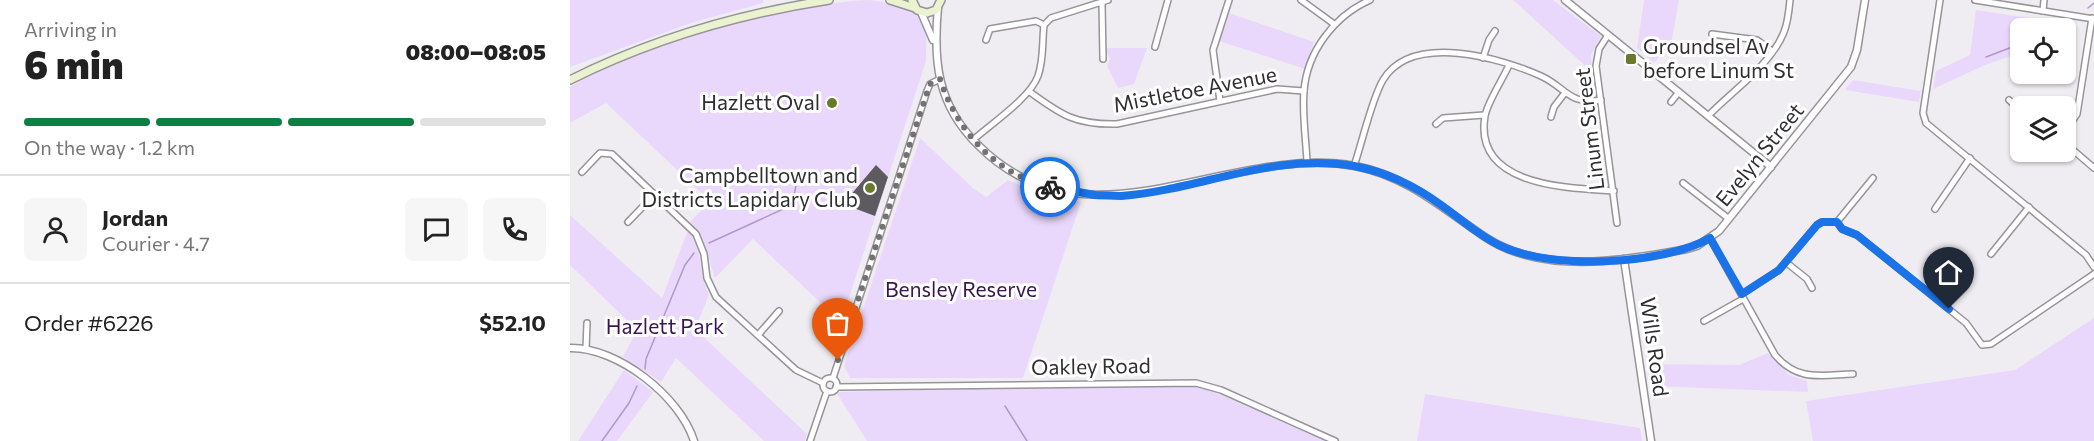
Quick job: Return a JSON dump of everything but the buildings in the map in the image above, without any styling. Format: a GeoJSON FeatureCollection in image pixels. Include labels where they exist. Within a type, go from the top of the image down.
{"type":"FeatureCollection","features":[{"type":"Feature","properties":{"kind":"main road"},"geometry":{"type":"LineString","coordinates":[[570,80],[621,56],[691,30],[746,15],[829,0]]}},
{"type":"Feature","properties":{"kind":"main road"},"geometry":{"type":"LineString","coordinates":[[890,0],[930,13],[948,0]]}},
{"type":"Feature","properties":{"kind":"main road"},"geometry":{"type":"LineString","coordinates":[[912,0],[918,10]]}},
{"type":"Feature","properties":{"kind":"street"},"geometry":{"type":"LineString","coordinates":[[1155,47],[1168,0]]}},
{"type":"Feature","properties":{"kind":"street"},"geometry":{"type":"LineString","coordinates":[[1220,101],[1213,50],[1229,0]]}},
{"type":"Feature","properties":{"kind":"street"},"geometry":{"type":"LineString","coordinates":[[1301,0],[1334,24]]}},
{"type":"Feature","properties":{"kind":"street"},"geometry":{"type":"LineString","coordinates":[[1307,162],[1304,91],[1316,50],[1334,24],[1370,0]]}},
{"type":"Feature","properties":{"kind":"street"},"geometry":{"type":"LineString","coordinates":[[1565,0],[1772,167]]}},
{"type":"Feature","properties":{"kind":"street"},"geometry":{"type":"LineString","coordinates":[[1708,116],[1746,82],[1772,51],[1784,32],[1790,0]]}},
{"type":"Feature","properties":{"kind":"street","name":"Evelyn Street"},"geometry":{"type":"LineString","coordinates":[[918,10],[934,43],[940,79],[955,116],[973,140],[997,162],[1032,181],[1095,195],[1130,195],[1269,166],[1307,162],[1354,166],[1387,175],[1413,187],[1485,237],[1510,250],[1583,263],[1687,249],[1710,238],[1729,219],[1772,167],[1851,67],[1857,50],[1865,0]]}},
{"type":"Feature","properties":{"kind":"street"},"geometry":{"type":"LineString","coordinates":[[1940,0],[1923,118],[2086,255],[2094,267]]}},
{"type":"Feature","properties":{"kind":"street"},"geometry":{"type":"LineString","coordinates":[[1975,0],[2093,18],[2076,115]]}},
{"type":"Feature","properties":{"kind":"street"},"geometry":{"type":"LineString","coordinates":[[2043,11],[2044,0]]}},
{"type":"Feature","properties":{"kind":"street"},"geometry":{"type":"LineString","coordinates":[[973,140],[1030,92],[1038,76],[1043,52],[1044,25],[1051,18],[1105,1],[1103,59]]}},
{"type":"Feature","properties":{"kind":"street","name":"Evelyn Street"},"geometry":{"type":"LineString","coordinates":[[934,43],[940,4]]}},
{"type":"Feature","properties":{"kind":"street"},"geometry":{"type":"LineString","coordinates":[[986,40],[990,29],[1036,21],[1044,25]]}},
{"type":"Feature","properties":{"kind":"street"},"geometry":{"type":"LineString","coordinates":[[1483,58],[1489,40],[1496,31]]}},
{"type":"Feature","properties":{"kind":"street"},"geometry":{"type":"LineString","coordinates":[[1712,34],[1757,40],[1772,51]]}},
{"type":"Feature","properties":{"kind":"street","name":"Linum Street"},"geometry":{"type":"LineString","coordinates":[[1608,35],[1599,49],[1597,60],[1617,223]]}},
{"type":"Feature","properties":{"kind":"street"},"geometry":{"type":"LineString","coordinates":[[1354,166],[1384,79],[1395,68],[1429,53],[1459,52],[1509,65],[1554,83],[1564,94],[1584,103],[1601,100]]}},
{"type":"Feature","properties":{"kind":"street"},"geometry":{"type":"LineString","coordinates":[[1509,65],[1484,115],[1489,154],[1496,162],[1519,176],[1579,188],[1614,191]]}},
{"type":"Feature","properties":{"kind":"street"},"geometry":{"type":"LineString","coordinates":[[827,391],[832,391],[836,387],[832,378],[927,91],[930,84],[940,79]]}},
{"type":"Feature","properties":{"kind":"street","name":"Mistletoe Avenue"},"geometry":{"type":"LineString","coordinates":[[1030,92],[1062,116],[1100,124],[1117,124],[1277,89],[1304,91]]}},
{"type":"Feature","properties":{"kind":"street"},"geometry":{"type":"LineString","coordinates":[[1671,102],[1679,92]]}},
{"type":"Feature","properties":{"kind":"street"},"geometry":{"type":"LineString","coordinates":[[1551,117],[1554,107],[1564,94]]}},
{"type":"Feature","properties":{"kind":"street"},"geometry":{"type":"LineString","coordinates":[[1436,124],[1443,118],[1484,115]]}},
{"type":"Feature","properties":{"kind":"street"},"geometry":{"type":"LineString","coordinates":[[582,172],[597,155],[608,152],[691,228],[700,240],[707,278],[716,297],[796,370],[823,383],[827,391],[810,441]]}},
{"type":"Feature","properties":{"kind":"street"},"geometry":{"type":"LineString","coordinates":[[2076,153],[2094,168]]}},
{"type":"Feature","properties":{"kind":"street"},"geometry":{"type":"LineString","coordinates":[[1935,209],[1970,158]]}},
{"type":"Feature","properties":{"kind":"street"},"geometry":{"type":"LineString","coordinates":[[1837,222],[1873,178]]}},
{"type":"Feature","properties":{"kind":"street"},"geometry":{"type":"LineString","coordinates":[[1683,183],[1729,219]]}},
{"type":"Feature","properties":{"kind":"street"},"geometry":{"type":"LineString","coordinates":[[628,222],[655,194]]}},
{"type":"Feature","properties":{"kind":"street"},"geometry":{"type":"LineString","coordinates":[[1991,254],[2029,207]]}},
{"type":"Feature","properties":{"kind":"street"},"geometry":{"type":"LineString","coordinates":[[1704,321],[1743,297],[1787,263],[1817,225],[1822,222],[1837,222]]}},
{"type":"Feature","properties":{"kind":"street"},"geometry":{"type":"LineString","coordinates":[[1837,222],[1842,229],[1857,235],[1966,323],[1982,345],[1991,344],[2094,274]]}},
{"type":"Feature","properties":{"kind":"street"},"geometry":{"type":"LineString","coordinates":[[1710,238],[1775,356],[1785,367],[1806,375],[1853,375]]}},
{"type":"Feature","properties":{"kind":"street","name":"Wills Road"},"geometry":{"type":"LineString","coordinates":[[1624,259],[1651,441]]}},
{"type":"Feature","properties":{"kind":"street"},"geometry":{"type":"LineString","coordinates":[[1787,263],[1807,279],[1812,288]]}},
{"type":"Feature","properties":{"kind":"street"},"geometry":{"type":"LineString","coordinates":[[758,335],[780,311]]}},
{"type":"Feature","properties":{"kind":"street"},"geometry":{"type":"LineString","coordinates":[[586,349],[587,323]]}},
{"type":"Feature","properties":{"kind":"street"},"geometry":{"type":"LineString","coordinates":[[570,348],[600,351],[618,360],[656,389],[682,416],[694,441]]}},
{"type":"Feature","properties":{"kind":"street"},"geometry":{"type":"LineString","coordinates":[[823,383],[826,378],[832,378]]}},
{"type":"Feature","properties":{"kind":"street","name":"Oakley Road"},"geometry":{"type":"LineString","coordinates":[[836,387],[1196,383],[1221,390],[1335,441]]}},
{"type":"Feature","properties":{"kind":"green space"},"geometry":{"type":"Polygon","coordinates":[[[570,0],[763,0],[763,3],[691,23],[570,67],[570,0]]]}},
{"type":"Feature","properties":{"kind":"green space","name":"Hazlett Park"},"geometry":{"type":"Polygon","coordinates":[[[870,0],[902,7],[917,15],[925,28],[926,61],[841,322],[753,239],[715,278],[702,239],[690,222],[710,201],[606,103],[570,123],[570,87],[656,46],[717,27],[779,12],[832,3],[870,0]]]}},
{"type":"Feature","properties":{"kind":"green space"},"geometry":{"type":"Polygon","coordinates":[[[1513,0],[1553,0],[1601,36],[1591,55],[1592,72],[1513,0]]]}},
{"type":"Feature","properties":{"kind":"green space"},"geometry":{"type":"Polygon","coordinates":[[[1644,0],[1679,0],[1672,40],[1654,63],[1637,48],[1644,0]]]}},
{"type":"Feature","properties":{"kind":"green space"},"geometry":{"type":"Polygon","coordinates":[[[1976,10],[2028,18],[2010,18],[2010,56],[1985,65],[1933,89],[1936,71],[1970,55],[1976,10]]]}},
{"type":"Feature","properties":{"kind":"green space"},"geometry":{"type":"Polygon","coordinates":[[[1229,13],[1314,42],[1305,69],[1219,41],[1229,13]]]}},
{"type":"Feature","properties":{"kind":"green space"},"geometry":{"type":"Polygon","coordinates":[[[1147,48],[1134,84],[1118,88],[1107,66],[1110,59],[1105,49],[1147,48]]]}},
{"type":"Feature","properties":{"kind":"green space"},"geometry":{"type":"Polygon","coordinates":[[[1853,80],[1921,91],[1919,102],[1845,90],[1853,80]]]}},
{"type":"Feature","properties":{"kind":"green space","name":"Bensley Reserve"},"geometry":{"type":"Polygon","coordinates":[[[920,138],[973,188],[986,197],[1008,180],[1039,193],[1081,202],[1023,378],[850,378],[844,366],[920,138]]]}},
{"type":"Feature","properties":{"kind":"green space","name":"Hazlett Park"},"geometry":{"type":"Polygon","coordinates":[[[570,215],[662,298],[688,230],[699,253],[703,279],[709,295],[695,329],[807,434],[805,441],[764,441],[676,358],[661,382],[623,357],[637,330],[570,265],[570,215]]]}},
{"type":"Feature","properties":{"kind":"green space"},"geometry":{"type":"Polygon","coordinates":[[[2094,318],[2094,441],[1813,441],[1806,401],[2015,370],[2094,318]]]}},
{"type":"Feature","properties":{"kind":"green space"},"geometry":{"type":"Polygon","coordinates":[[[1768,353],[1789,375],[1807,381],[1808,392],[1652,386],[1648,364],[1739,365],[1768,353]]]}},
{"type":"Feature","properties":{"kind":"green space"},"geometry":{"type":"Polygon","coordinates":[[[624,370],[653,392],[617,441],[578,441],[624,370]]]}},
{"type":"Feature","properties":{"kind":"green space"},"geometry":{"type":"Polygon","coordinates":[[[1099,386],[1202,387],[1327,441],[867,441],[836,392],[1099,386]]]}},
{"type":"Feature","properties":{"kind":"green space"},"geometry":{"type":"Polygon","coordinates":[[[1425,394],[1640,428],[1642,441],[1417,441],[1425,394]]]}},
{"type":"Feature","properties":{"kind":"waterway"},"geometry":{"type":"LineString","coordinates":[[2088,8],[2094,3]]}},
{"type":"Feature","properties":{"kind":"waterway"},"geometry":{"type":"LineString","coordinates":[[1986,57],[2010,48]]}},
{"type":"Feature","properties":{"kind":"waterway"},"geometry":{"type":"LineString","coordinates":[[709,243],[792,205],[799,171]]}},
{"type":"Feature","properties":{"kind":"waterway"},"geometry":{"type":"LineString","coordinates":[[645,369],[646,359],[685,265],[694,253]]}},
{"type":"Feature","properties":{"kind":"waterway"},"geometry":{"type":"LineString","coordinates":[[602,441],[629,403],[637,386]]}},
{"type":"Feature","properties":{"kind":"waterway"},"geometry":{"type":"LineString","coordinates":[[1005,406],[1027,441]]}},
{"type":"Feature","properties":{"kind":"way so far"},"geometry":{"type":"LineString","coordinates":[[838,360],[930,84],[940,79],[946,98],[963,129],[991,157],[1015,173],[1050,187]]}},
{"type":"Feature","properties":{"kind":"place","name":"Groundsel Av before Linum St"},"geometry":{"type":"Point","coordinates":[1631,59]}},
{"type":"Feature","properties":{"kind":"place","name":"Hazlett Oval"},"geometry":{"type":"Point","coordinates":[832,103]}},
{"type":"Feature","properties":{"kind":"place","name":"Campbelltown and Districts Lapidary Club"},"geometry":{"type":"Point","coordinates":[870,188]}},
{"type":"Feature","properties":{"kind":"route"},"geometry":{"type":"LineString","coordinates":[[1050,187],[1071,192],[1121,196],[1279,164],[1324,162],[1354,166],[1401,180],[1439,203],[1485,237],[1520,253],[1573,262],[1594,263],[1687,249],[1710,238],[1742,294],[1787,263],[1817,225],[1822,222],[1837,222],[1842,229],[1857,235],[1949,309]]}}]}
